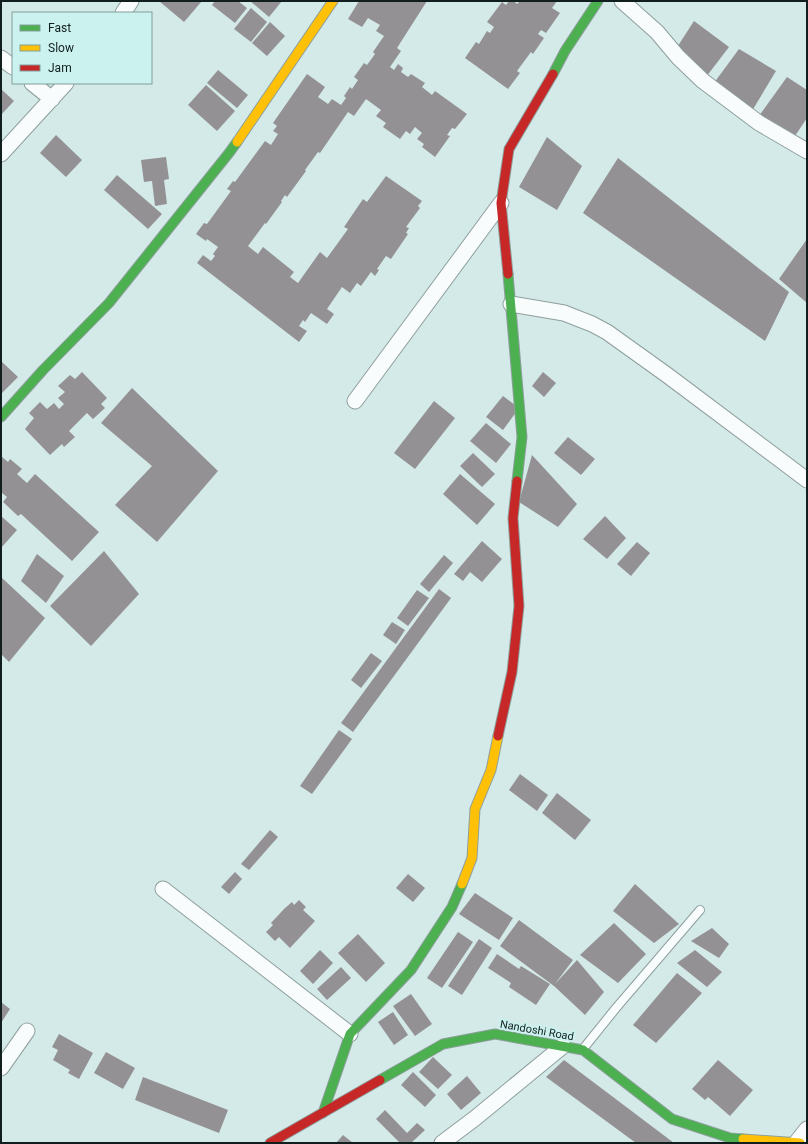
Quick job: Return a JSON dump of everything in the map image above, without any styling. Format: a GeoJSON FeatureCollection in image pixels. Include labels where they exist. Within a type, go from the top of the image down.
{"type":"FeatureCollection","features":[{"type":"Feature","properties":{"kind":"street"},"geometry":{"type":"LineString","coordinates":[[124,12],[131,1]]}},
{"type":"Feature","properties":{"kind":"street"},"geometry":{"type":"LineString","coordinates":[[1,418],[43,370],[109,303],[229,153],[333,1]]}},
{"type":"Feature","properties":{"kind":"street"},"geometry":{"type":"LineString","coordinates":[[323,1113],[350,1034],[411,970],[452,907],[472,858],[475,809],[491,770],[511,679],[519,606],[513,518],[522,438],[501,203],[509,149],[565,51],[598,1]]}},
{"type":"Feature","properties":{"kind":"street"},"geometry":{"type":"LineString","coordinates":[[622,1],[657,32],[703,82],[759,123],[807,151]]}},
{"type":"Feature","properties":{"kind":"street"},"geometry":{"type":"LineString","coordinates":[[1,58],[12,66]]}},
{"type":"Feature","properties":{"kind":"street"},"geometry":{"type":"LineString","coordinates":[[33,84],[52,99]]}},
{"type":"Feature","properties":{"kind":"street"},"geometry":{"type":"LineString","coordinates":[[1,154],[65,84]]}},
{"type":"Feature","properties":{"kind":"street"},"geometry":{"type":"LineString","coordinates":[[355,401],[501,203]]}},
{"type":"Feature","properties":{"kind":"street"},"geometry":{"type":"LineString","coordinates":[[511,304],[565,313],[607,332],[668,375],[807,480]]}},
{"type":"Feature","properties":{"kind":"street"},"geometry":{"type":"LineString","coordinates":[[162,888],[350,1034]]}},
{"type":"Feature","properties":{"kind":"street"},"geometry":{"type":"LineString","coordinates":[[1,1068],[27,1031]]}},
{"type":"Feature","properties":{"kind":"street","name":"Nandoshi Road"},"geometry":{"type":"LineString","coordinates":[[270,1143],[443,1044],[495,1034],[583,1050],[672,1119],[728,1141],[800,1143]]}},
{"type":"Feature","properties":{"kind":"street"},"geometry":{"type":"LineString","coordinates":[[442,1143],[474,1119],[563,1046]]}},
{"type":"Feature","properties":{"kind":"street"},"geometry":{"type":"LineString","coordinates":[[796,1143],[807,1130]]}},
{"type":"Feature","properties":{"kind":"lane"},"geometry":{"type":"LineString","coordinates":[[583,1050],[616,1008],[700,910]]}},
{"type":"Feature","properties":{"kind":"building"},"geometry":{"type":"Polygon","coordinates":[[[159,1],[202,1],[184,22],[159,1]]]}},
{"type":"Feature","properties":{"kind":"building"},"geometry":{"type":"Polygon","coordinates":[[[215,1],[238,1],[247,8],[235,23],[212,5],[215,1]]]}},
{"type":"Feature","properties":{"kind":"building"},"geometry":{"type":"Polygon","coordinates":[[[250,1],[282,1],[269,17],[250,1]]]}},
{"type":"Feature","properties":{"kind":"building"},"geometry":{"type":"Polygon","coordinates":[[[359,1],[427,1],[397,48],[401,51],[390,67],[394,70],[398,64],[403,68],[401,72],[408,77],[411,74],[425,83],[422,87],[432,95],[435,91],[467,114],[455,129],[452,128],[447,135],[450,136],[435,157],[422,147],[424,144],[417,139],[422,133],[415,127],[410,134],[406,131],[400,139],[383,127],[386,123],[376,116],[381,110],[366,99],[354,116],[348,112],[287,197],[285,195],[281,201],[282,202],[248,246],[258,254],[263,247],[294,272],[290,277],[298,283],[320,252],[327,258],[348,229],[344,227],[363,199],[367,202],[386,176],[422,201],[418,206],[420,208],[406,227],[409,228],[406,233],[408,234],[391,259],[386,256],[377,269],[379,270],[375,276],[371,272],[361,286],[357,283],[350,293],[342,287],[327,309],[334,314],[327,324],[311,313],[305,322],[303,320],[299,326],[307,331],[299,342],[197,263],[203,255],[211,261],[215,256],[213,254],[218,247],[207,239],[206,241],[196,234],[204,223],[207,224],[231,191],[227,189],[233,181],[235,182],[265,141],[271,145],[278,134],[273,131],[277,126],[273,123],[307,74],[325,87],[318,97],[328,104],[332,99],[341,105],[346,98],[344,96],[350,87],[352,89],[358,80],[354,77],[364,63],[367,65],[375,54],[373,52],[384,36],[376,31],[380,25],[368,18],[362,27],[348,19],[359,1]]]}},
{"type":"Feature","properties":{"kind":"building"},"geometry":{"type":"Polygon","coordinates":[[[509,1],[514,1],[517,4],[520,1],[557,1],[552,8],[560,13],[546,33],[541,30],[538,34],[544,38],[533,54],[531,52],[517,71],[520,73],[508,89],[465,58],[476,42],[479,44],[487,31],[490,33],[494,27],[487,22],[502,2],[506,5],[509,1]]]}},
{"type":"Feature","properties":{"kind":"building"},"geometry":{"type":"Polygon","coordinates":[[[251,8],[267,22],[251,42],[234,29],[251,8]]]}},
{"type":"Feature","properties":{"kind":"building"},"geometry":{"type":"Polygon","coordinates":[[[694,21],[729,47],[703,81],[674,52],[694,21]]]}},
{"type":"Feature","properties":{"kind":"building"},"geometry":{"type":"Polygon","coordinates":[[[270,22],[285,36],[267,56],[252,43],[270,22]]]}},
{"type":"Feature","properties":{"kind":"building"},"geometry":{"type":"Polygon","coordinates":[[[739,49],[776,71],[749,116],[711,87],[739,49]]]}},
{"type":"Feature","properties":{"kind":"building"},"geometry":{"type":"Polygon","coordinates":[[[218,70],[248,95],[237,108],[207,83],[218,70]]]}},
{"type":"Feature","properties":{"kind":"building"},"geometry":{"type":"Polygon","coordinates":[[[787,77],[807,90],[807,118],[791,142],[756,120],[787,77]]]}},
{"type":"Feature","properties":{"kind":"building"},"geometry":{"type":"Polygon","coordinates":[[[206,85],[235,111],[217,131],[188,105],[206,85]]]}},
{"type":"Feature","properties":{"kind":"building"},"geometry":{"type":"Polygon","coordinates":[[[1,89],[14,101],[1,115],[1,89]]]}},
{"type":"Feature","properties":{"kind":"building"},"geometry":{"type":"Polygon","coordinates":[[[56,135],[82,160],[66,177],[40,153],[56,135]]]}},
{"type":"Feature","properties":{"kind":"building"},"geometry":{"type":"Polygon","coordinates":[[[547,137],[582,166],[557,210],[519,187],[547,137]]]}},
{"type":"Feature","properties":{"kind":"building"},"geometry":{"type":"Polygon","coordinates":[[[166,157],[169,179],[164,180],[167,204],[155,206],[152,181],[144,182],[141,160],[166,157]]]}},
{"type":"Feature","properties":{"kind":"building"},"geometry":{"type":"Polygon","coordinates":[[[618,158],[789,292],[765,341],[583,213],[618,158]]]}},
{"type":"Feature","properties":{"kind":"building"},"geometry":{"type":"Polygon","coordinates":[[[117,175],[162,214],[148,229],[104,190],[117,175]]]}},
{"type":"Feature","properties":{"kind":"building"},"geometry":{"type":"Polygon","coordinates":[[[807,239],[807,303],[779,279],[807,239]]]}},
{"type":"Feature","properties":{"kind":"building"},"geometry":{"type":"Polygon","coordinates":[[[1,361],[18,377],[1,394],[1,361]]]}},
{"type":"Feature","properties":{"kind":"building"},"geometry":{"type":"Polygon","coordinates":[[[82,372],[107,398],[101,404],[105,408],[93,419],[87,413],[69,431],[75,437],[64,447],[62,444],[50,455],[25,429],[34,418],[29,413],[40,402],[47,409],[54,403],[59,409],[64,404],[58,398],[65,392],[58,386],[70,375],[75,379],[82,372]]]}},
{"type":"Feature","properties":{"kind":"building"},"geometry":{"type":"Polygon","coordinates":[[[543,372],[556,383],[544,397],[532,386],[543,372]]]}},
{"type":"Feature","properties":{"kind":"building"},"geometry":{"type":"Polygon","coordinates":[[[132,388],[218,471],[157,542],[115,505],[152,466],[101,423],[132,388]]]}},
{"type":"Feature","properties":{"kind":"building"},"geometry":{"type":"Polygon","coordinates":[[[503,396],[519,408],[503,430],[486,417],[503,396]]]}},
{"type":"Feature","properties":{"kind":"building"},"geometry":{"type":"Polygon","coordinates":[[[434,401],[455,418],[415,469],[394,453],[434,401]]]}},
{"type":"Feature","properties":{"kind":"building"},"geometry":{"type":"Polygon","coordinates":[[[486,423],[511,444],[496,463],[470,441],[486,423]]]}},
{"type":"Feature","properties":{"kind":"building"},"geometry":{"type":"Polygon","coordinates":[[[568,437],[595,459],[581,475],[554,453],[568,437]]]}},
{"type":"Feature","properties":{"kind":"building"},"geometry":{"type":"Polygon","coordinates":[[[473,453],[495,474],[482,487],[460,466],[473,453]]]}},
{"type":"Feature","properties":{"kind":"building"},"geometry":{"type":"Polygon","coordinates":[[[532,455],[577,504],[558,527],[519,502],[532,455]]]}},
{"type":"Feature","properties":{"kind":"building"},"geometry":{"type":"Polygon","coordinates":[[[1,456],[8,462],[10,459],[22,469],[17,474],[27,483],[35,474],[99,532],[72,561],[21,514],[18,516],[3,502],[7,497],[2,493],[1,494],[1,456]]]}},
{"type":"Feature","properties":{"kind":"building"},"geometry":{"type":"Polygon","coordinates":[[[460,474],[495,504],[477,525],[443,494],[460,474]]]}},
{"type":"Feature","properties":{"kind":"building"},"geometry":{"type":"Polygon","coordinates":[[[1,516],[17,530],[1,548],[1,516]]]}},
{"type":"Feature","properties":{"kind":"building"},"geometry":{"type":"Polygon","coordinates":[[[605,516],[626,538],[607,559],[583,539],[605,516]]]}},
{"type":"Feature","properties":{"kind":"building"},"geometry":{"type":"Polygon","coordinates":[[[482,541],[502,559],[482,582],[470,572],[463,581],[454,574],[482,541]]]}},
{"type":"Feature","properties":{"kind":"building"},"geometry":{"type":"Polygon","coordinates":[[[637,542],[650,553],[631,576],[617,564],[637,542]]]}},
{"type":"Feature","properties":{"kind":"building"},"geometry":{"type":"Polygon","coordinates":[[[104,551],[139,594],[91,646],[50,606],[104,551]]]}},
{"type":"Feature","properties":{"kind":"building"},"geometry":{"type":"Polygon","coordinates":[[[37,554],[64,576],[46,603],[21,581],[37,554]]]}},
{"type":"Feature","properties":{"kind":"building"},"geometry":{"type":"Polygon","coordinates":[[[444,555],[453,563],[429,592],[420,584],[444,555]]]}},
{"type":"Feature","properties":{"kind":"building"},"geometry":{"type":"Polygon","coordinates":[[[1,577],[45,618],[9,662],[1,654],[1,577]]]}},
{"type":"Feature","properties":{"kind":"building"},"geometry":{"type":"Polygon","coordinates":[[[439,589],[451,598],[353,732],[341,723],[439,589]]]}},
{"type":"Feature","properties":{"kind":"building"},"geometry":{"type":"Polygon","coordinates":[[[417,590],[429,598],[408,626],[397,618],[417,590]]]}},
{"type":"Feature","properties":{"kind":"building"},"geometry":{"type":"Polygon","coordinates":[[[392,622],[405,630],[396,644],[383,635],[392,622]]]}},
{"type":"Feature","properties":{"kind":"building"},"geometry":{"type":"Polygon","coordinates":[[[371,653],[382,661],[361,688],[351,680],[371,653]]]}},
{"type":"Feature","properties":{"kind":"building"},"geometry":{"type":"Polygon","coordinates":[[[339,730],[352,739],[312,794],[300,786],[339,730]]]}},
{"type":"Feature","properties":{"kind":"building"},"geometry":{"type":"Polygon","coordinates":[[[520,774],[548,795],[537,811],[509,790],[520,774]]]}},
{"type":"Feature","properties":{"kind":"building"},"geometry":{"type":"Polygon","coordinates":[[[557,793],[591,820],[575,840],[542,813],[557,793]]]}},
{"type":"Feature","properties":{"kind":"building"},"geometry":{"type":"Polygon","coordinates":[[[270,830],[278,837],[249,870],[241,864],[270,830]]]}},
{"type":"Feature","properties":{"kind":"building"},"geometry":{"type":"Polygon","coordinates":[[[235,872],[242,879],[229,894],[221,887],[235,872]]]}},
{"type":"Feature","properties":{"kind":"building"},"geometry":{"type":"Polygon","coordinates":[[[408,874],[425,888],[413,902],[396,888],[408,874]]]}},
{"type":"Feature","properties":{"kind":"building"},"geometry":{"type":"Polygon","coordinates":[[[635,884],[679,924],[654,943],[613,911],[635,884]]]}},
{"type":"Feature","properties":{"kind":"building"},"geometry":{"type":"Polygon","coordinates":[[[475,893],[513,918],[499,940],[459,914],[475,893]]]}},
{"type":"Feature","properties":{"kind":"building"},"geometry":{"type":"Polygon","coordinates":[[[299,900],[306,907],[303,910],[315,921],[290,948],[279,937],[275,941],[266,932],[273,925],[271,923],[284,909],[292,902],[294,905],[299,900]]]}},
{"type":"Feature","properties":{"kind":"building"},"geometry":{"type":"Polygon","coordinates":[[[519,920],[573,960],[555,984],[577,960],[604,992],[585,1015],[554,986],[500,946],[519,920]]]}},
{"type":"Feature","properties":{"kind":"building"},"geometry":{"type":"Polygon","coordinates":[[[614,923],[646,954],[618,983],[580,955],[614,923]]]}},
{"type":"Feature","properties":{"kind":"building"},"geometry":{"type":"Polygon","coordinates":[[[712,928],[729,944],[719,958],[691,941],[712,928]]]}},
{"type":"Feature","properties":{"kind":"building"},"geometry":{"type":"Polygon","coordinates":[[[458,932],[473,942],[442,988],[427,978],[458,932]]]}},
{"type":"Feature","properties":{"kind":"building"},"geometry":{"type":"Polygon","coordinates":[[[358,934],[385,963],[366,982],[338,953],[358,934]]]}},
{"type":"Feature","properties":{"kind":"building"},"geometry":{"type":"Polygon","coordinates":[[[479,939],[492,948],[462,995],[448,986],[479,939]]]}},
{"type":"Feature","properties":{"kind":"building"},"geometry":{"type":"Polygon","coordinates":[[[320,950],[333,963],[313,984],[300,971],[320,950]]]}},
{"type":"Feature","properties":{"kind":"building"},"geometry":{"type":"Polygon","coordinates":[[[695,950],[722,972],[707,987],[677,963],[695,950]]]}},
{"type":"Feature","properties":{"kind":"building"},"geometry":{"type":"Polygon","coordinates":[[[497,954],[519,969],[521,966],[550,984],[536,1005],[509,987],[511,983],[488,968],[497,954]]]}},
{"type":"Feature","properties":{"kind":"building"},"geometry":{"type":"Polygon","coordinates":[[[341,967],[351,978],[327,1000],[317,989],[341,967]]]}},
{"type":"Feature","properties":{"kind":"building"},"geometry":{"type":"Polygon","coordinates":[[[677,973],[702,993],[656,1043],[633,1025],[677,973]]]}},
{"type":"Feature","properties":{"kind":"building"},"geometry":{"type":"Polygon","coordinates":[[[411,994],[432,1024],[415,1036],[393,1006],[411,994]]]}},
{"type":"Feature","properties":{"kind":"building"},"geometry":{"type":"Polygon","coordinates":[[[1,1002],[10,1009],[1,1023],[1,1002]]]}},
{"type":"Feature","properties":{"kind":"building"},"geometry":{"type":"Polygon","coordinates":[[[393,1012],[408,1035],[394,1045],[378,1022],[393,1012]]]}},
{"type":"Feature","properties":{"kind":"building"},"geometry":{"type":"Polygon","coordinates":[[[59,1034],[93,1053],[79,1079],[68,1073],[70,1070],[53,1060],[58,1050],[52,1047],[59,1034]]]}},
{"type":"Feature","properties":{"kind":"building"},"geometry":{"type":"Polygon","coordinates":[[[106,1052],[135,1068],[123,1089],[94,1073],[106,1052]]]}},
{"type":"Feature","properties":{"kind":"building"},"geometry":{"type":"Polygon","coordinates":[[[433,1057],[452,1075],[438,1089],[419,1072],[433,1057]]]}},
{"type":"Feature","properties":{"kind":"building"},"geometry":{"type":"Polygon","coordinates":[[[564,1060],[674,1143],[636,1143],[546,1077],[564,1060]]]}},
{"type":"Feature","properties":{"kind":"building"},"geometry":{"type":"Polygon","coordinates":[[[718,1060],[753,1090],[730,1116],[708,1097],[705,1100],[692,1089],[718,1060]]]}},
{"type":"Feature","properties":{"kind":"building"},"geometry":{"type":"Polygon","coordinates":[[[413,1072],[436,1095],[425,1107],[401,1085],[413,1072]]]}},
{"type":"Feature","properties":{"kind":"building"},"geometry":{"type":"Polygon","coordinates":[[[467,1076],[481,1093],[461,1110],[447,1094],[467,1076]]]}},
{"type":"Feature","properties":{"kind":"building"},"geometry":{"type":"Polygon","coordinates":[[[143,1077],[228,1110],[219,1133],[135,1100],[143,1077]]]}},
{"type":"Feature","properties":{"kind":"building"},"geometry":{"type":"Polygon","coordinates":[[[385,1110],[407,1133],[417,1123],[425,1130],[411,1143],[400,1143],[376,1119],[385,1110]]]}},
{"type":"Feature","properties":{"kind":"building"},"geometry":{"type":"Polygon","coordinates":[[[343,1135],[353,1143],[336,1143],[343,1135]]]}},
{"type":"Feature","properties":{"kind":"traffic: fast"},"geometry":{"type":"LineString","coordinates":[[553,74],[565,51],[598,1]]}},
{"type":"Feature","properties":{"kind":"traffic: fast"},"geometry":{"type":"LineString","coordinates":[[1,417],[43,370],[109,303],[237,142]]}},
{"type":"Feature","properties":{"kind":"traffic: fast"},"geometry":{"type":"LineString","coordinates":[[508,274],[522,437],[517,481]]}},
{"type":"Feature","properties":{"kind":"traffic: fast"},"geometry":{"type":"LineString","coordinates":[[323,1113],[350,1034],[411,970],[452,907],[462,884]]}},
{"type":"Feature","properties":{"kind":"traffic: fast"},"geometry":{"type":"LineString","coordinates":[[380,1080],[443,1044],[495,1034],[583,1050],[672,1119],[730,1138],[743,1139]]}},
{"type":"Feature","properties":{"kind":"traffic: slow"},"geometry":{"type":"LineString","coordinates":[[237,142],[333,1]]}},
{"type":"Feature","properties":{"kind":"traffic: slow"},"geometry":{"type":"LineString","coordinates":[[462,884],[472,858],[475,809],[491,770],[498,736]]}},
{"type":"Feature","properties":{"kind":"traffic: slow"},"geometry":{"type":"LineString","coordinates":[[743,1139],[800,1143]]}},
{"type":"Feature","properties":{"kind":"traffic: jam"},"geometry":{"type":"LineString","coordinates":[[508,274],[501,203],[509,149],[553,74]]}},
{"type":"Feature","properties":{"kind":"traffic: jam"},"geometry":{"type":"LineString","coordinates":[[498,736],[512,672],[519,606],[513,518],[517,481]]}},
{"type":"Feature","properties":{"kind":"traffic: jam"},"geometry":{"type":"LineString","coordinates":[[270,1143],[380,1080]]}}]}
